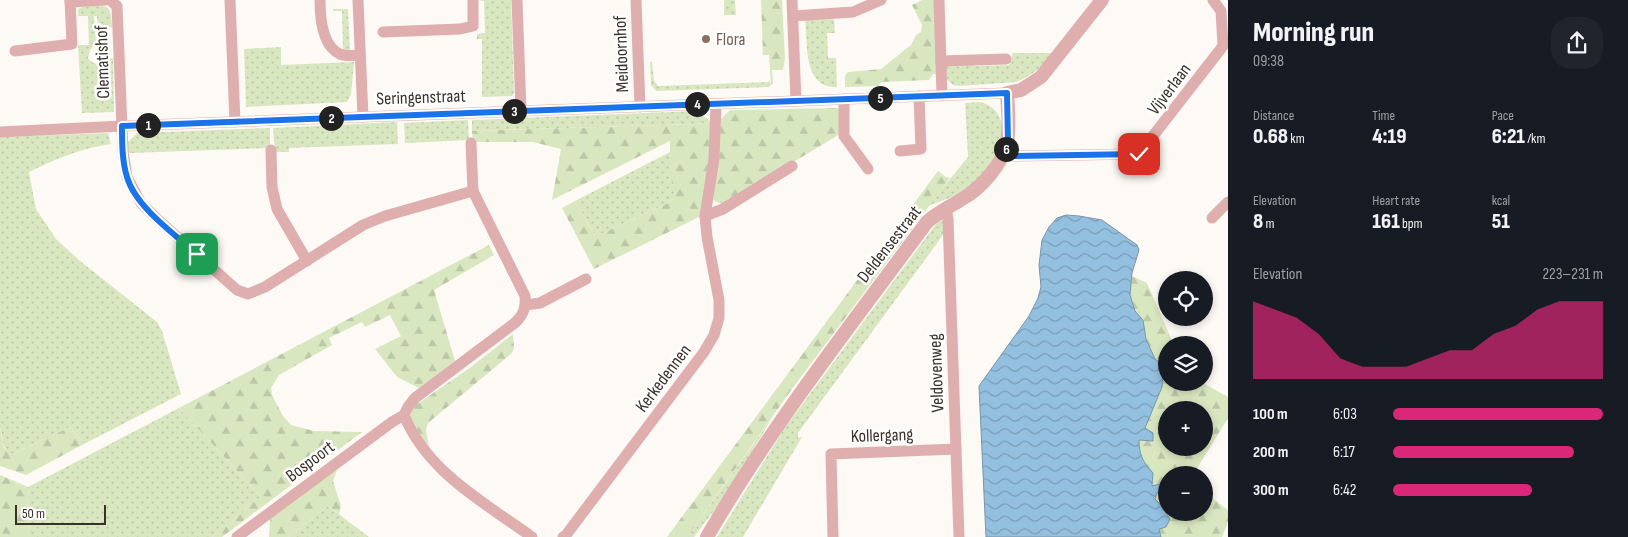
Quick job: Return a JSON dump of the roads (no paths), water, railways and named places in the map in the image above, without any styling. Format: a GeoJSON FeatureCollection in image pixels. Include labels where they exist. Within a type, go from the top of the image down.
{"type":"FeatureCollection","features":[{"type":"Feature","properties":{"kind":"street","name":"Clematishof"},"geometry":{"type":"LineString","coordinates":[[15,51],[72,44],[70,1],[105,0]]}},
{"type":"Feature","properties":{"kind":"street","name":"Clematishof"},"geometry":{"type":"LineString","coordinates":[[110,0],[117,6],[122,126]]}},
{"type":"Feature","properties":{"kind":"street"},"geometry":{"type":"LineString","coordinates":[[230,0],[235,122]]}},
{"type":"Feature","properties":{"kind":"street"},"geometry":{"type":"LineString","coordinates":[[320,0],[325,35],[329,45],[342,55],[360,55]]}},
{"type":"Feature","properties":{"kind":"street"},"geometry":{"type":"LineString","coordinates":[[358,0],[363,117]]}},
{"type":"Feature","properties":{"kind":"street"},"geometry":{"type":"LineString","coordinates":[[383,32],[460,29],[473,26],[472,0]]}},
{"type":"Feature","properties":{"kind":"street"},"geometry":{"type":"LineString","coordinates":[[517,0],[521,111]]}},
{"type":"Feature","properties":{"kind":"street","name":"Meidoornhof"},"geometry":{"type":"LineString","coordinates":[[636,0],[640,107]]}},
{"type":"Feature","properties":{"kind":"street"},"geometry":{"type":"LineString","coordinates":[[792,0],[796,101]]}},
{"type":"Feature","properties":{"kind":"street"},"geometry":{"type":"LineString","coordinates":[[793,16],[853,12],[881,0]]}},
{"type":"Feature","properties":{"kind":"street"},"geometry":{"type":"LineString","coordinates":[[939,0],[942,96]]}},
{"type":"Feature","properties":{"kind":"street"},"geometry":{"type":"LineString","coordinates":[[1007,93],[1021,90],[1041,77],[1102,0]]}},
{"type":"Feature","properties":{"kind":"street","name":"Vijverlaan"},"geometry":{"type":"LineString","coordinates":[[1005,152],[1014,156],[1139,154],[1223,46],[1221,11],[1213,0]]}},
{"type":"Feature","properties":{"kind":"street"},"geometry":{"type":"LineString","coordinates":[[941,61],[1006,59]]}},
{"type":"Feature","properties":{"kind":"street","name":"Seringenstraat"},"geometry":{"type":"LineString","coordinates":[[0,132],[1007,93]]}},
{"type":"Feature","properties":{"kind":"street","name":"Deldensestraat"},"geometry":{"type":"LineString","coordinates":[[707,537],[738,484],[786,413],[927,222],[978,188],[991,174],[1005,152],[1008,142],[1007,93]]}},
{"type":"Feature","properties":{"kind":"street"},"geometry":{"type":"LineString","coordinates":[[900,151],[921,149],[919,96]]}},
{"type":"Feature","properties":{"kind":"street"},"geometry":{"type":"LineString","coordinates":[[844,99],[844,136],[868,169]]}},
{"type":"Feature","properties":{"kind":"street","name":"Kerkedennen"},"geometry":{"type":"LineString","coordinates":[[563,537],[704,352],[714,335],[719,318],[719,300],[705,216],[714,159],[716,104]]}},
{"type":"Feature","properties":{"kind":"street"},"geometry":{"type":"LineString","coordinates":[[122,126],[127,178],[141,202],[156,218],[237,290],[248,294],[265,288],[363,225],[385,216],[473,191]]}},
{"type":"Feature","properties":{"kind":"street"},"geometry":{"type":"LineString","coordinates":[[471,143],[473,191],[524,296],[526,305],[522,315],[516,322],[415,398],[408,406],[404,416],[431,458],[451,479],[532,537]]}},
{"type":"Feature","properties":{"kind":"street"},"geometry":{"type":"LineString","coordinates":[[271,150],[272,187],[277,210],[308,261]]}},
{"type":"Feature","properties":{"kind":"street"},"geometry":{"type":"LineString","coordinates":[[705,216],[723,209],[792,166]]}},
{"type":"Feature","properties":{"kind":"street"},"geometry":{"type":"LineString","coordinates":[[1212,218],[1228,202]]}},
{"type":"Feature","properties":{"kind":"street","name":"Veldovenweg"},"geometry":{"type":"LineString","coordinates":[[946,208],[948,219],[959,537]]}},
{"type":"Feature","properties":{"kind":"street"},"geometry":{"type":"LineString","coordinates":[[526,305],[540,303],[586,279]]}},
{"type":"Feature","properties":{"kind":"street","name":"Bospoort"},"geometry":{"type":"LineString","coordinates":[[237,537],[392,422],[404,416]]}},
{"type":"Feature","properties":{"kind":"street","name":"Kollergang"},"geometry":{"type":"LineString","coordinates":[[833,537],[831,454],[956,449]]}},
{"type":"Feature","properties":{"kind":"water"},"geometry":{"type":"Polygon","coordinates":[[[1066,215],[1102,220],[1137,245],[1139,250],[1132,273],[1130,295],[1135,311],[1143,320],[1146,339],[1155,359],[1158,361],[1158,391],[1160,391],[1145,428],[1153,433],[1153,441],[1139,440],[1142,458],[1153,473],[1152,486],[1158,484],[1158,492],[1155,499],[1158,502],[1158,521],[1169,521],[1166,527],[1159,529],[1161,537],[986,537],[979,386],[1029,316],[1038,298],[1041,287],[1039,265],[1042,240],[1049,227],[1057,218],[1066,215]]]}},
{"type":"Feature","properties":{"kind":"place","name":"Flora"},"geometry":{"type":"Point","coordinates":[706,39]}}]}
